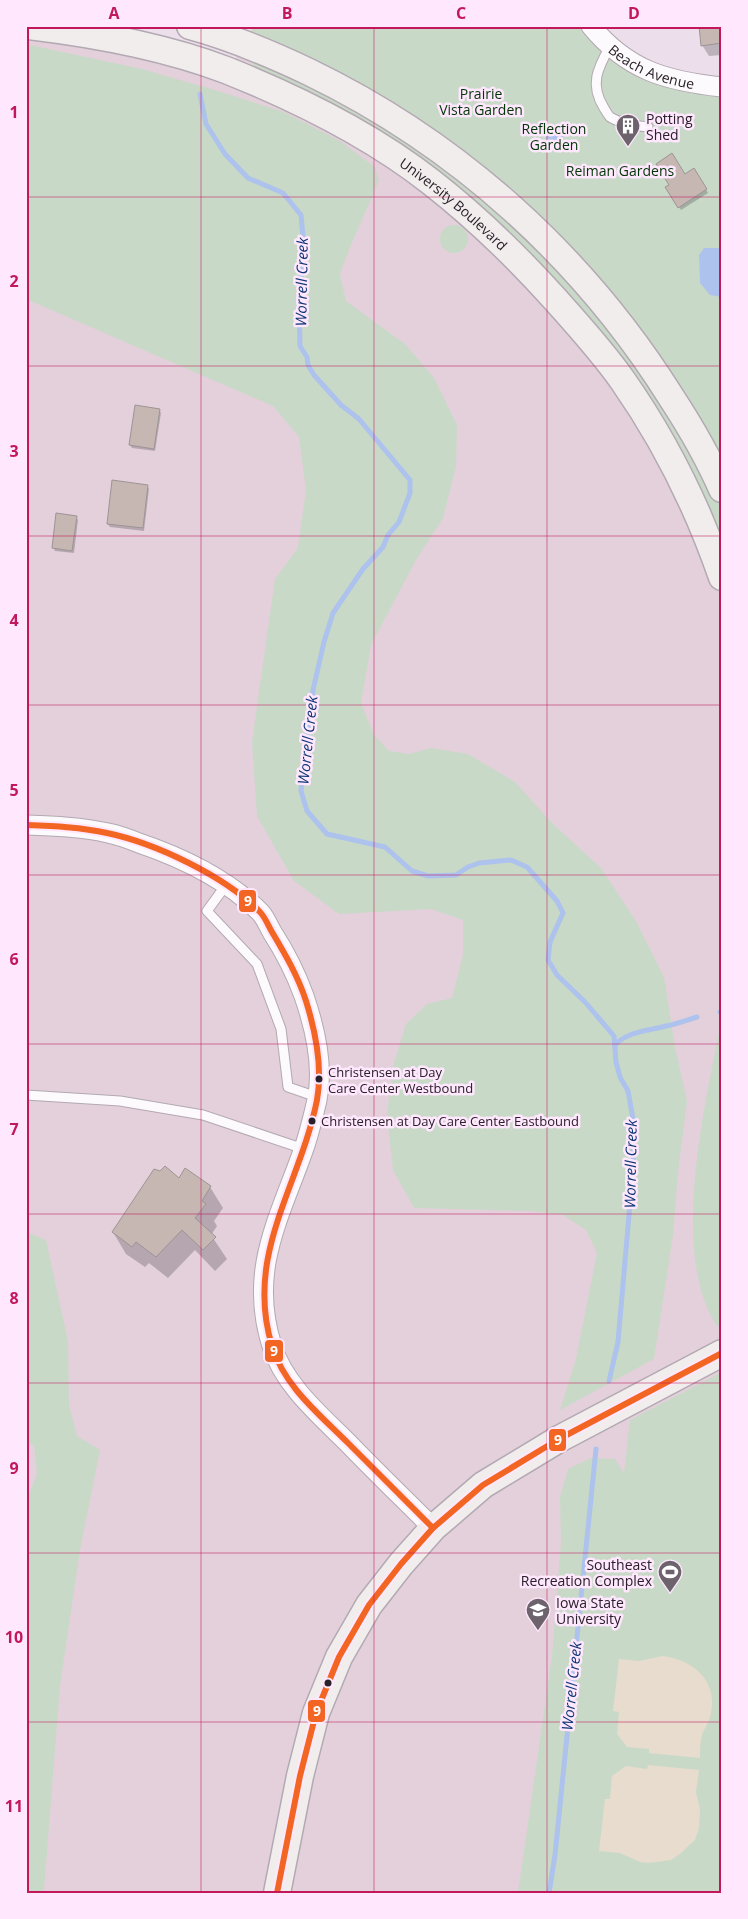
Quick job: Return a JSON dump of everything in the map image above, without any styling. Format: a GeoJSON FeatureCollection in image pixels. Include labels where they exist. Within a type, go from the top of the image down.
{"type":"FeatureCollection","features":[{"type":"Feature","properties":{"kind":"main road","name":"University Boulevard"},"geometry":{"type":"LineString","coordinates":[[29,26],[121,40],[167,51],[226,70],[330,118],[376,145],[430,181],[524,265],[594,343],[623,381],[655,430],[683,483],[708,538],[722,577]]}},
{"type":"Feature","properties":{"kind":"main road"},"geometry":{"type":"LineString","coordinates":[[190,26],[236,33],[336,85],[416,133],[449,156],[498,196],[545,238],[622,326],[650,364],[683,416],[722,489]]}},
{"type":"Feature","properties":{"kind":"main road"},"geometry":{"type":"LineString","coordinates":[[226,70],[223,53],[236,33]]}},
{"type":"Feature","properties":{"kind":"main road"},"geometry":{"type":"LineString","coordinates":[[277,1893],[300,1776],[316,1713],[339,1657],[369,1605],[400,1564],[433,1528],[483,1485],[535,1452],[722,1353]]}},
{"type":"Feature","properties":{"kind":"street","name":"Beach Avenue"},"geometry":{"type":"LineString","coordinates":[[592,26],[610,46],[650,72],[670,79],[722,86]]}},
{"type":"Feature","properties":{"kind":"street"},"geometry":{"type":"LineString","coordinates":[[26,825],[67,827],[110,833],[196,865],[226,885],[261,913],[285,953],[314,1024],[318,1066],[318,1097],[304,1149],[285,1196],[264,1265],[264,1308],[272,1348],[291,1381],[314,1409],[433,1528]]}},
{"type":"Feature","properties":{"kind":"lane"},"geometry":{"type":"LineString","coordinates":[[610,46],[599,66],[595,83],[599,100],[609,116],[626,124],[648,127]]}},
{"type":"Feature","properties":{"kind":"lane"},"geometry":{"type":"LineString","coordinates":[[226,885],[206,910],[257,964],[281,1029],[288,1087],[318,1097]]}},
{"type":"Feature","properties":{"kind":"lane"},"geometry":{"type":"LineString","coordinates":[[26,1095],[120,1101],[203,1115],[304,1149]]}},
{"type":"Feature","properties":{"kind":"shaded area"},"geometry":{"type":"Polygon","coordinates":[[[26,26],[226,70],[246,44],[253,26],[614,49],[722,87],[722,1893],[26,1893],[26,26]]]}},
{"type":"Feature","properties":{"kind":"green space","name":"Reiman Gardens"},"geometry":{"type":"Polygon","coordinates":[[[253,26],[591,26],[614,49],[722,87],[722,489],[683,416],[498,196],[246,44],[253,26]]]}},
{"type":"Feature","properties":{"kind":"green space"},"geometry":{"type":"Polygon","coordinates":[[[30,45],[142,69],[284,112],[340,141],[375,167],[379,181],[340,274],[346,301],[405,344],[434,378],[457,425],[456,467],[443,518],[416,560],[371,645],[361,703],[374,735],[389,751],[409,754],[431,748],[468,754],[515,782],[552,823],[601,868],[636,921],[664,977],[675,1047],[687,1101],[678,1172],[673,1235],[654,1359],[560,1410],[576,1359],[597,1253],[586,1230],[563,1215],[532,1211],[414,1208],[393,1170],[387,1114],[393,1066],[406,1024],[427,1004],[452,998],[463,955],[463,920],[431,909],[339,914],[294,881],[257,816],[252,742],[275,579],[298,548],[306,490],[299,437],[273,406],[26,299],[26,50],[30,45]]]}},
{"type":"Feature","properties":{"kind":"green space"},"geometry":{"type":"Polygon","coordinates":[[[251,57],[384,123],[521,226],[614,329],[711,486],[722,511],[722,547],[629,371],[582,309],[513,236],[256,68],[249,61],[251,57]]]}},
{"type":"Feature","properties":{"kind":"green space"},"geometry":{"type":"Polygon","coordinates":[[[454,225],[464,229],[468,239],[464,249],[454,253],[444,249],[440,239],[444,229],[454,225]]]}},
{"type":"Feature","properties":{"kind":"green space"},"geometry":{"type":"Polygon","coordinates":[[[721,1023],[722,1324],[717,1326],[703,1296],[695,1260],[693,1220],[700,1135],[721,1023]]]}},
{"type":"Feature","properties":{"kind":"green space"},"geometry":{"type":"Polygon","coordinates":[[[26,1232],[46,1240],[68,1341],[69,1405],[77,1436],[100,1450],[80,1550],[60,1686],[44,1890],[40,1893],[26,1893],[26,1501],[37,1474],[34,1445],[26,1444],[26,1232]]]}},
{"type":"Feature","properties":{"kind":"green space","name":"Southeast Recreation Complex"},"geometry":{"type":"Polygon","coordinates":[[[722,1372],[722,1893],[518,1893],[552,1656],[561,1543],[560,1497],[568,1469],[591,1458],[615,1459],[624,1473],[630,1420],[722,1372]]]}},
{"type":"Feature","properties":{"kind":"sand"},"geometry":{"type":"Polygon","coordinates":[[[662,1656],[673,1658],[693,1667],[706,1681],[711,1691],[711,1713],[702,1735],[700,1758],[649,1753],[649,1749],[627,1747],[617,1734],[619,1712],[613,1711],[619,1659],[640,1661],[662,1656]]]}},
{"type":"Feature","properties":{"kind":"sand"},"geometry":{"type":"Polygon","coordinates":[[[648,1765],[699,1770],[696,1792],[700,1809],[699,1828],[695,1840],[671,1860],[649,1863],[640,1862],[620,1853],[599,1851],[605,1799],[610,1799],[612,1776],[626,1766],[647,1769],[648,1765]]]}},
{"type":"Feature","properties":{"kind":"water"},"geometry":{"type":"Polygon","coordinates":[[[549,125],[561,129],[565,136],[555,141],[556,144],[551,146],[546,136],[546,130],[549,125]]]}},
{"type":"Feature","properties":{"kind":"water"},"geometry":{"type":"Polygon","coordinates":[[[704,248],[722,248],[722,297],[710,295],[700,283],[699,255],[704,248]]]}},
{"type":"Feature","properties":{"kind":"building"},"geometry":{"type":"Polygon","coordinates":[[[699,26],[722,26],[722,43],[701,46],[699,26]]]}},
{"type":"Feature","properties":{"kind":"building"},"geometry":{"type":"Polygon","coordinates":[[[672,153],[685,174],[694,168],[707,189],[678,208],[665,187],[669,185],[656,164],[672,153]]]}},
{"type":"Feature","properties":{"kind":"building"},"geometry":{"type":"Polygon","coordinates":[[[135,405],[160,409],[154,449],[129,445],[135,405]]]}},
{"type":"Feature","properties":{"kind":"building"},"geometry":{"type":"Polygon","coordinates":[[[112,480],[148,485],[143,528],[107,524],[112,480]]]}},
{"type":"Feature","properties":{"kind":"building"},"geometry":{"type":"Polygon","coordinates":[[[56,513],[77,516],[72,551],[52,548],[56,513]]]}},
{"type":"Feature","properties":{"kind":"building"},"geometry":{"type":"Polygon","coordinates":[[[165,1166],[179,1178],[185,1168],[211,1186],[202,1201],[206,1204],[195,1218],[216,1237],[203,1250],[182,1230],[156,1257],[136,1242],[132,1247],[112,1232],[154,1169],[160,1171],[165,1166]]]}},
{"type":"Feature","properties":{"kind":"waterway","name":"Worrell Creek"},"geometry":{"type":"LineString","coordinates":[[200,94],[206,124],[225,154],[248,178],[283,193],[301,215],[304,248],[299,299],[300,346],[307,357],[308,365],[314,375],[341,405],[359,419],[410,480],[410,493],[399,522],[388,535],[383,547],[363,569],[333,613],[313,690],[301,791],[307,811],[327,834],[385,847],[412,871],[428,876],[456,875],[468,867],[479,863],[511,860],[527,867],[557,901],[563,913],[550,942],[548,960],[557,975],[585,1002],[614,1036],[616,1062],[620,1077],[628,1091],[633,1119],[633,1169],[618,1342],[609,1381]]}},
{"type":"Feature","properties":{"kind":"waterway"},"geometry":{"type":"LineString","coordinates":[[615,1045],[632,1034],[697,1017]]}},
{"type":"Feature","properties":{"kind":"waterway","name":"Worrell Creek"},"geometry":{"type":"LineString","coordinates":[[549,1893],[555,1855],[596,1449]]}},
{"type":"Feature","properties":{"kind":"transit line","name":"9"},"geometry":{"type":"LineString","coordinates":[[26,825],[97,831],[146,844],[209,874],[245,899],[265,919],[291,965],[306,1001],[313,1025],[319,1063],[319,1088],[309,1131],[269,1250],[265,1281],[265,1313],[272,1346],[285,1374],[304,1399],[433,1528]]}},
{"type":"Feature","properties":{"kind":"transit line","name":"9"},"geometry":{"type":"LineString","coordinates":[[277,1893],[300,1776],[316,1713],[339,1657],[369,1605],[401,1564],[433,1528],[483,1485],[559,1439],[722,1353]]}},
{"type":"Feature","properties":{"kind":"place","name":"Potting Shed"},"geometry":{"type":"Point","coordinates":[628,147]}},
{"type":"Feature","properties":{"kind":"place","name":"Christensen at Day Care Center Westbound"},"geometry":{"type":"Point","coordinates":[319,1079]}},
{"type":"Feature","properties":{"kind":"place","name":"Christensen at Day Care Center Eastbound"},"geometry":{"type":"Point","coordinates":[312,1121]}},
{"type":"Feature","properties":{"kind":"place","name":"Southeast Recreation Complex"},"geometry":{"type":"Point","coordinates":[670,1593]}},
{"type":"Feature","properties":{"kind":"place","name":"Iowa State University"},"geometry":{"type":"Point","coordinates":[538,1631]}},
{"type":"Feature","properties":{"kind":"park label","name":"Prairie Vista Garden"},"geometry":{"type":"Point","coordinates":[481,102]}},
{"type":"Feature","properties":{"kind":"park label","name":"Reflection Garden"},"geometry":{"type":"Point","coordinates":[554,136]}}]}
